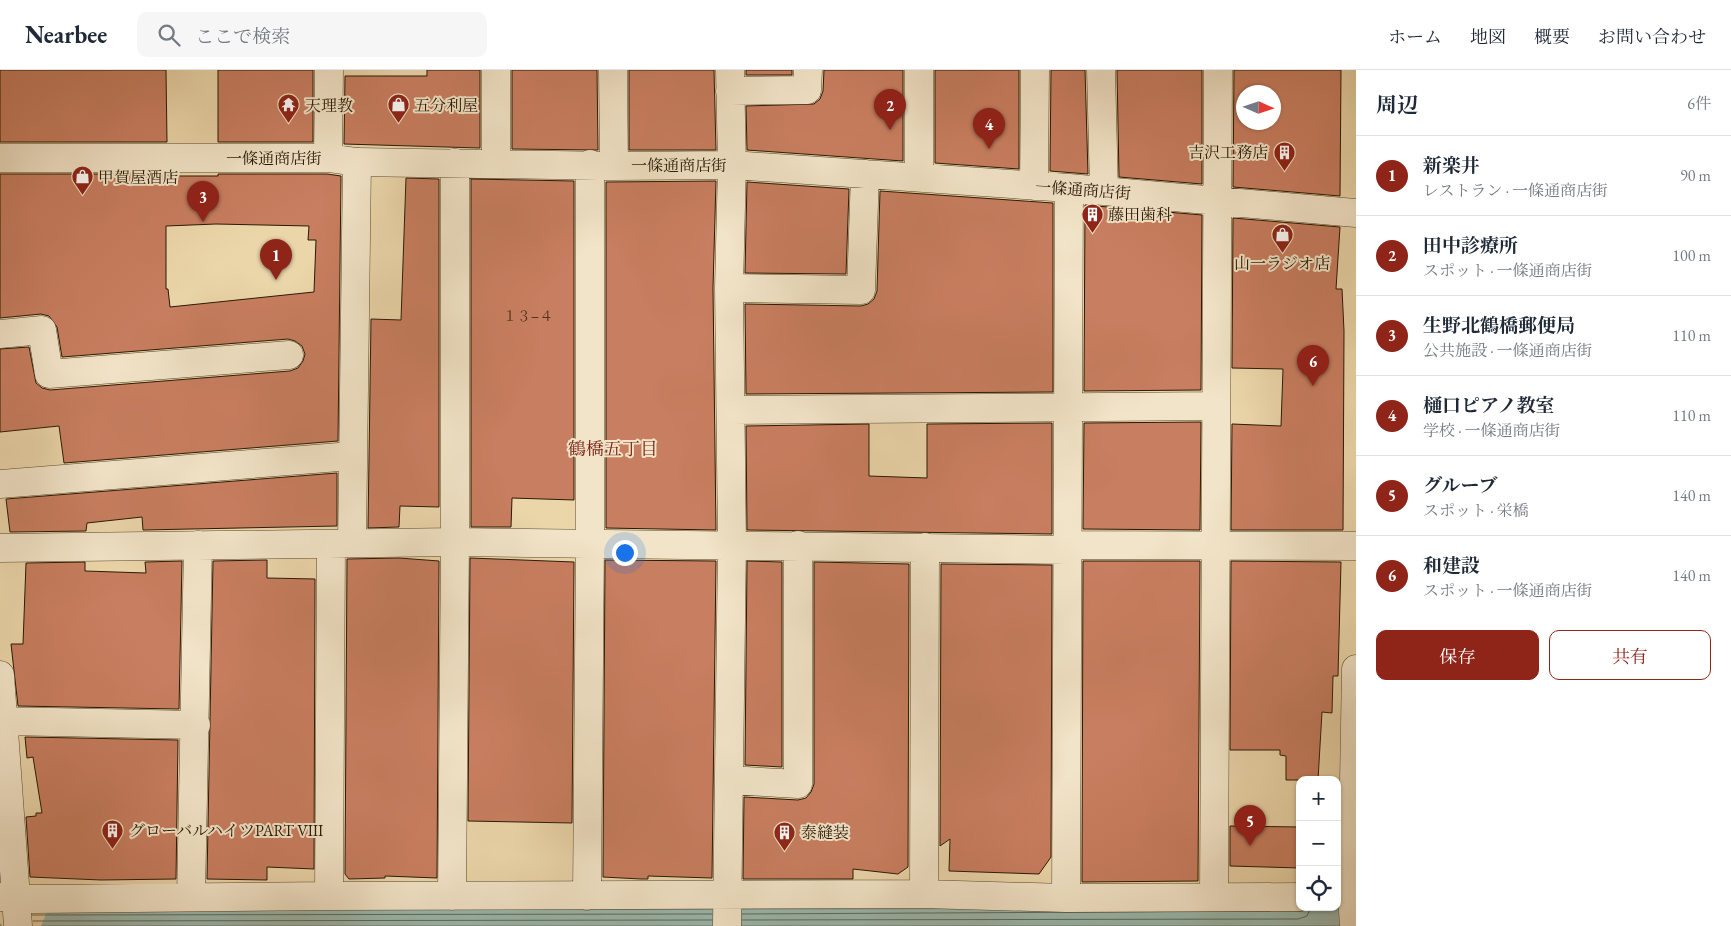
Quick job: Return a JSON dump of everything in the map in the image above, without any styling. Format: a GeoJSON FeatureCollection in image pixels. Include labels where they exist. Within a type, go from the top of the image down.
{"type":"FeatureCollection","features":[{"type":"Feature","properties":{"kind":"street"},"geometry":{"type":"LineString","coordinates":[[328,158],[329,70]]}},
{"type":"Feature","properties":{"kind":"street"},"geometry":{"type":"LineString","coordinates":[[496,70],[496,163]]}},
{"type":"Feature","properties":{"kind":"street"},"geometry":{"type":"LineString","coordinates":[[587,896],[590,543],[602,165],[613,70]]}},
{"type":"Feature","properties":{"kind":"street"},"geometry":{"type":"LineString","coordinates":[[728,910],[732,544],[732,410],[729,288],[732,164],[730,80],[807,90],[808,70]]}},
{"type":"Feature","properties":{"kind":"street"},"geometry":{"type":"LineString","coordinates":[[919,70],[919,177]]}},
{"type":"Feature","properties":{"kind":"street"},"geometry":{"type":"LineString","coordinates":[[1034,70],[1034,186]]}},
{"type":"Feature","properties":{"kind":"street"},"geometry":{"type":"LineString","coordinates":[[1101,70],[1104,191]]}},
{"type":"Feature","properties":{"kind":"street"},"geometry":{"type":"LineString","coordinates":[[1214,897],[1218,70]]}},
{"type":"Feature","properties":{"kind":"street","name":"一條通商店街"},"geometry":{"type":"LineString","coordinates":[[0,158],[328,158],[356,162],[602,165],[732,164],[1069,188],[1356,213]]}},
{"type":"Feature","properties":{"kind":"street"},"geometry":{"type":"LineString","coordinates":[[329,896],[342,543],[352,456],[356,162]]}},
{"type":"Feature","properties":{"kind":"street"},"geometry":{"type":"LineString","coordinates":[[452,896],[455,542],[454,163]]}},
{"type":"Feature","properties":{"kind":"street"},"geometry":{"type":"LineString","coordinates":[[729,288],[861,290],[865,174]]}},
{"type":"Feature","properties":{"kind":"street"},"geometry":{"type":"LineString","coordinates":[[1066,898],[1069,188]]}},
{"type":"Feature","properties":{"kind":"street"},"geometry":{"type":"LineString","coordinates":[[0,334],[42,330],[49,374],[289,355]]}},
{"type":"Feature","properties":{"kind":"street"},"geometry":{"type":"LineString","coordinates":[[732,410],[1216,406]]}},
{"type":"Feature","properties":{"kind":"street"},"geometry":{"type":"LineString","coordinates":[[0,484],[352,456]]}},
{"type":"Feature","properties":{"kind":"street"},"geometry":{"type":"LineString","coordinates":[[0,548],[455,542],[925,547],[1216,544],[1356,546]]}},
{"type":"Feature","properties":{"kind":"street"},"geometry":{"type":"LineString","coordinates":[[191,897],[196,725],[198,545]]}},
{"type":"Feature","properties":{"kind":"street"},"geometry":{"type":"LineString","coordinates":[[729,780],[798,784],[798,545]]}},
{"type":"Feature","properties":{"kind":"street"},"geometry":{"type":"LineString","coordinates":[[924,894],[925,547]]}},
{"type":"Feature","properties":{"kind":"street"},"geometry":{"type":"LineString","coordinates":[[1351,904],[1356,669]]}},
{"type":"Feature","properties":{"kind":"street"},"geometry":{"type":"LineString","coordinates":[[0,675],[13,907],[36,900],[191,897],[587,896],[728,910],[924,894],[1066,898],[1296,897]]}},
{"type":"Feature","properties":{"kind":"street"},"geometry":{"type":"LineString","coordinates":[[2,716],[196,725]]}},
{"type":"Feature","properties":{"kind":"water"},"geometry":{"type":"Polygon","coordinates":[[[1296,908],[1296,911],[1341,911],[1341,908],[1356,908],[1356,926],[0,926],[0,910],[1296,908]]]}},
{"type":"Feature","properties":{"kind":"pier"},"geometry":{"type":"Polygon","coordinates":[[[49,907],[41,926],[2,926],[0,923],[0,908],[49,907]]]}},
{"type":"Feature","properties":{"kind":"building"},"geometry":{"type":"Polygon","coordinates":[[[0,70],[166,70],[167,142],[0,142],[0,70]]]}},
{"type":"Feature","properties":{"kind":"building"},"geometry":{"type":"Polygon","coordinates":[[[218,70],[313,70],[313,142],[218,142],[218,70]]]}},
{"type":"Feature","properties":{"kind":"building"},"geometry":{"type":"Polygon","coordinates":[[[427,70],[480,70],[480,148],[344,144],[345,76],[427,76],[427,70]]]}},
{"type":"Feature","properties":{"kind":"building"},"geometry":{"type":"Polygon","coordinates":[[[512,70],[597,70],[598,150],[512,149],[512,70]]]}},
{"type":"Feature","properties":{"kind":"building"},"geometry":{"type":"Polygon","coordinates":[[[629,70],[714,70],[716,150],[629,150],[629,70]]]}},
{"type":"Feature","properties":{"kind":"building"},"geometry":{"type":"Polygon","coordinates":[[[746,70],[792,70],[792,75],[746,75],[746,70]]]}},
{"type":"Feature","properties":{"kind":"building"},"geometry":{"type":"Polygon","coordinates":[[[824,70],[903,70],[903,161],[747,150],[746,106],[814,104],[820,99],[823,91],[824,70]]]}},
{"type":"Feature","properties":{"kind":"building"},"geometry":{"type":"Polygon","coordinates":[[[935,70],[1019,70],[1019,169],[935,163],[935,70]]]}},
{"type":"Feature","properties":{"kind":"building"},"geometry":{"type":"Polygon","coordinates":[[[1051,70],[1085,70],[1088,174],[1050,171],[1051,70]]]}},
{"type":"Feature","properties":{"kind":"building"},"geometry":{"type":"Polygon","coordinates":[[[1117,70],[1202,70],[1202,184],[1119,177],[1117,70]]]}},
{"type":"Feature","properties":{"kind":"building"},"geometry":{"type":"Polygon","coordinates":[[[1234,70],[1341,70],[1340,196],[1233,187],[1234,70]]]}},
{"type":"Feature","properties":{"kind":"building"},"geometry":{"type":"Polygon","coordinates":[[[0,174],[168,174],[168,176],[218,176],[218,174],[327,174],[341,176],[338,441],[64,463],[59,426],[0,432],[0,349],[29,347],[36,383],[42,388],[50,390],[290,371],[298,368],[303,361],[305,354],[302,346],[288,339],[62,357],[57,327],[49,316],[41,314],[0,318],[0,174]],[[216,224],[166,226],[166,289],[168,289],[170,307],[314,292],[316,240],[308,240],[309,226],[216,224]]]}},
{"type":"Feature","properties":{"kind":"building"},"geometry":{"type":"Polygon","coordinates":[[[406,178],[439,179],[439,507],[400,506],[399,527],[368,528],[371,319],[401,320],[406,178]]]}},
{"type":"Feature","properties":{"kind":"building"},"geometry":{"type":"Polygon","coordinates":[[[471,179],[574,181],[574,500],[512,498],[511,527],[471,527],[471,179]]]}},
{"type":"Feature","properties":{"kind":"building"},"geometry":{"type":"Polygon","coordinates":[[[716,181],[713,288],[716,530],[606,528],[606,182],[716,181]]]}},
{"type":"Feature","properties":{"kind":"building"},"geometry":{"type":"Polygon","coordinates":[[[747,182],[849,189],[846,274],[745,273],[747,182]]]}},
{"type":"Feature","properties":{"kind":"building"},"geometry":{"type":"Polygon","coordinates":[[[880,191],[1053,203],[1053,392],[746,394],[745,304],[861,306],[868,304],[874,299],[877,291],[880,191]]]}},
{"type":"Feature","properties":{"kind":"building"},"geometry":{"type":"Polygon","coordinates":[[[1085,205],[1202,215],[1201,390],[1084,391],[1085,205]]]}},
{"type":"Feature","properties":{"kind":"building"},"geometry":{"type":"Polygon","coordinates":[[[1233,218],[1340,227],[1336,289],[1342,289],[1344,331],[1343,530],[1231,530],[1232,424],[1281,426],[1283,369],[1232,368],[1233,218]]]}},
{"type":"Feature","properties":{"kind":"building"},"geometry":{"type":"Polygon","coordinates":[[[1201,422],[1200,530],[1083,529],[1084,423],[1201,422]]]}},
{"type":"Feature","properties":{"kind":"building"},"geometry":{"type":"Polygon","coordinates":[[[1052,423],[1052,534],[747,530],[746,426],[869,424],[869,476],[927,478],[927,424],[1052,423]]]}},
{"type":"Feature","properties":{"kind":"building"},"geometry":{"type":"Polygon","coordinates":[[[337,473],[337,526],[143,530],[142,517],[87,523],[86,531],[10,532],[6,499],[337,473]]]}},
{"type":"Feature","properties":{"kind":"building"},"geometry":{"type":"Polygon","coordinates":[[[399,558],[439,561],[437,878],[385,876],[385,878],[349,879],[345,874],[347,559],[399,558]]]}},
{"type":"Feature","properties":{"kind":"building"},"geometry":{"type":"Polygon","coordinates":[[[470,558],[574,562],[572,823],[468,821],[470,558]]]}},
{"type":"Feature","properties":{"kind":"building"},"geometry":{"type":"Polygon","coordinates":[[[267,560],[267,578],[315,579],[314,869],[267,867],[267,880],[207,879],[213,561],[267,560]]]}},
{"type":"Feature","properties":{"kind":"building"},"geometry":{"type":"Polygon","coordinates":[[[605,560],[716,561],[712,878],[648,876],[648,879],[641,879],[603,877],[605,560]]]}},
{"type":"Feature","properties":{"kind":"building"},"geometry":{"type":"Polygon","coordinates":[[[182,561],[179,709],[18,706],[11,644],[23,644],[26,563],[85,562],[85,571],[146,573],[145,562],[182,561]]]}},
{"type":"Feature","properties":{"kind":"building"},"geometry":{"type":"Polygon","coordinates":[[[747,561],[782,562],[782,767],[745,765],[747,561]]]}},
{"type":"Feature","properties":{"kind":"building"},"geometry":{"type":"Polygon","coordinates":[[[1083,561],[1200,561],[1198,881],[1082,882],[1083,561]]]}},
{"type":"Feature","properties":{"kind":"building"},"geometry":{"type":"Polygon","coordinates":[[[1231,561],[1341,562],[1338,676],[1333,676],[1332,713],[1322,712],[1318,776],[1296,776],[1296,780],[1286,780],[1286,756],[1280,755],[1280,750],[1230,750],[1231,561]]]}},
{"type":"Feature","properties":{"kind":"building"},"geometry":{"type":"Polygon","coordinates":[[[814,562],[909,564],[908,867],[898,874],[853,869],[853,879],[743,879],[744,797],[798,800],[806,798],[814,784],[814,562]]]}},
{"type":"Feature","properties":{"kind":"building"},"geometry":{"type":"Polygon","coordinates":[[[941,564],[1052,565],[1051,857],[1039,874],[949,871],[950,839],[940,846],[941,564]]]}},
{"type":"Feature","properties":{"kind":"building"},"geometry":{"type":"Polygon","coordinates":[[[25,737],[178,740],[176,879],[101,880],[30,877],[26,817],[42,813],[33,757],[27,758],[25,737]]]}},
{"type":"Feature","properties":{"kind":"building"},"geometry":{"type":"Polygon","coordinates":[[[1230,826],[1296,827],[1296,868],[1230,866],[1230,826]]]}},
{"type":"Feature","properties":{"kind":"place","name":"天理教"},"geometry":{"type":"Point","coordinates":[289,124]}},
{"type":"Feature","properties":{"kind":"place","name":"五分利屋"},"geometry":{"type":"Point","coordinates":[398,124]}},
{"type":"Feature","properties":{"kind":"place","name":"田中診療所"},"geometry":{"type":"Point","coordinates":[890,130]}},
{"type":"Feature","properties":{"kind":"place","name":"樋口ピアノ教室"},"geometry":{"type":"Point","coordinates":[989,149]}},
{"type":"Feature","properties":{"kind":"place","name":"吉沢工務店"},"geometry":{"type":"Point","coordinates":[1284,171]}},
{"type":"Feature","properties":{"kind":"place","name":"甲賀屋酒店"},"geometry":{"type":"Point","coordinates":[82,196]}},
{"type":"Feature","properties":{"kind":"place","name":"生野北鶴橋郵便局"},"geometry":{"type":"Point","coordinates":[203,222]}},
{"type":"Feature","properties":{"kind":"place","name":"藤田歯科"},"geometry":{"type":"Point","coordinates":[1092,233]}},
{"type":"Feature","properties":{"kind":"place","name":"山一ラジオ店"},"geometry":{"type":"Point","coordinates":[1282,253]}},
{"type":"Feature","properties":{"kind":"place","name":"新楽井"},"geometry":{"type":"Point","coordinates":[276,280]}},
{"type":"Feature","properties":{"kind":"place","name":"和建設"},"geometry":{"type":"Point","coordinates":[1313,386]}},
{"type":"Feature","properties":{"kind":"place","name":"グルーブ"},"geometry":{"type":"Point","coordinates":[1250,846]}},
{"type":"Feature","properties":{"kind":"place","name":"グローバルハイツPART Ⅷ"},"geometry":{"type":"Point","coordinates":[113,849]}},
{"type":"Feature","properties":{"kind":"place","name":"泰縫装"},"geometry":{"type":"Point","coordinates":[785,851]}},
{"type":"Feature","properties":{"kind":"district","name":"鶴橋五丁目"},"geometry":{"type":"Point","coordinates":[613,448]}}]}
